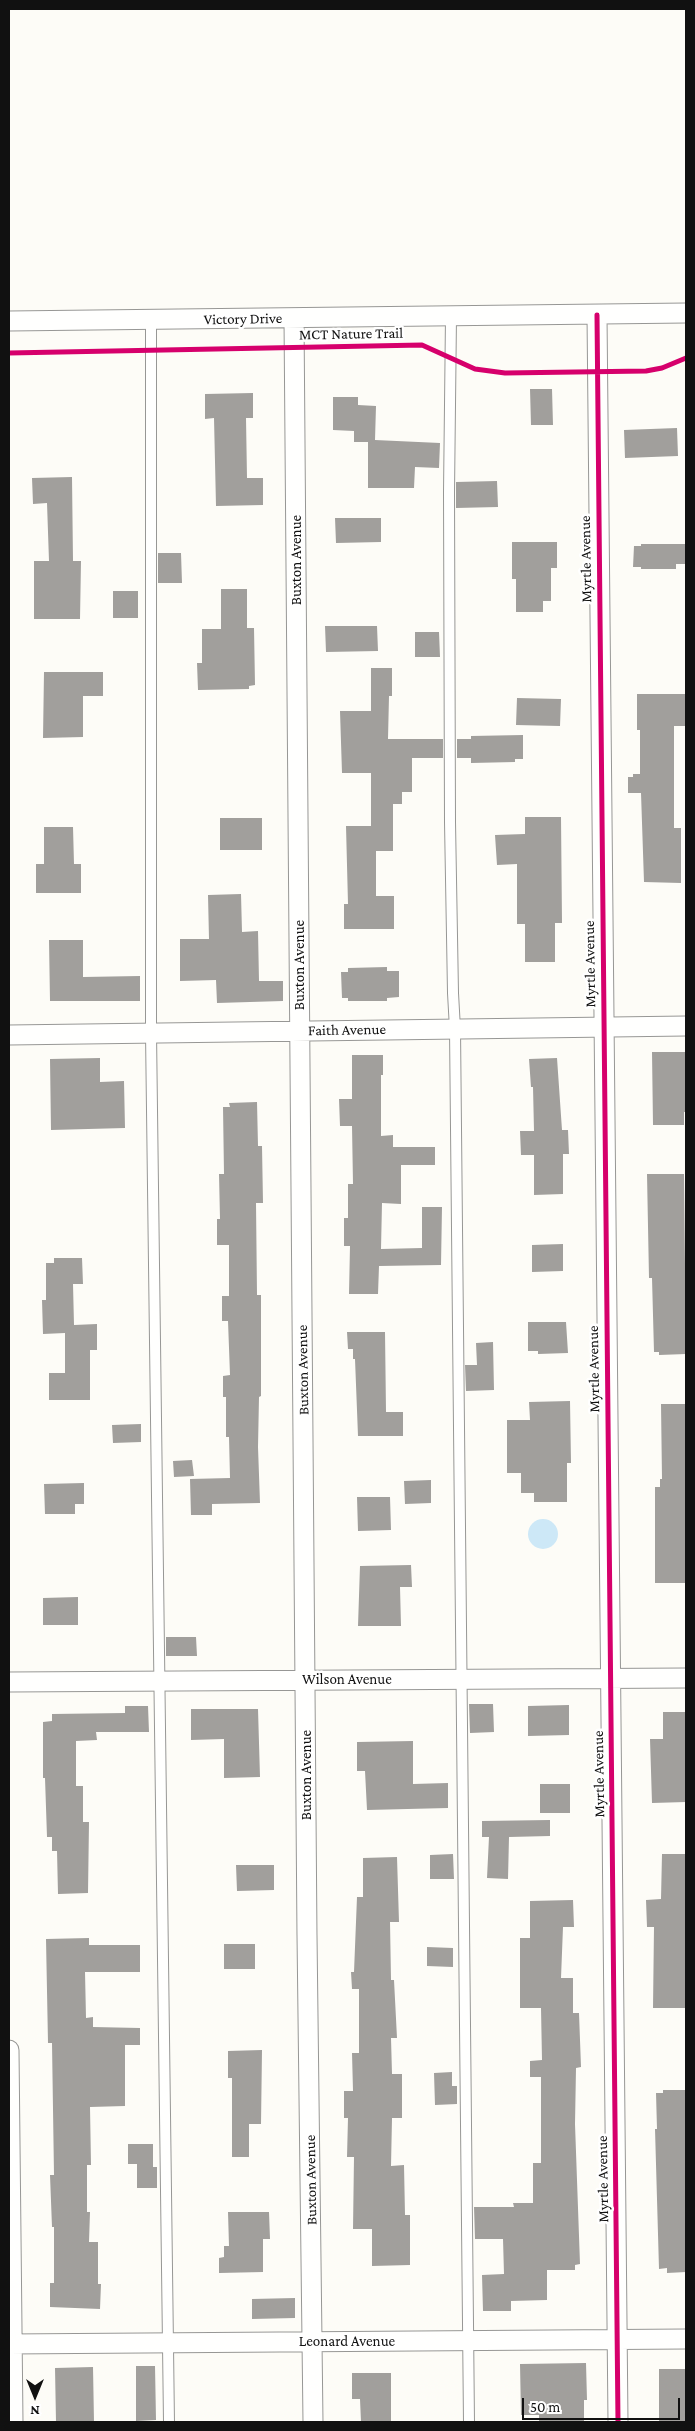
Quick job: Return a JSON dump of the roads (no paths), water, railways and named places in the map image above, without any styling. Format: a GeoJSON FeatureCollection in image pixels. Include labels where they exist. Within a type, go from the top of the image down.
{"type":"FeatureCollection","features":[{"type":"Feature","properties":{"kind":"street","name":"Victory Drive"},"geometry":{"type":"LineString","coordinates":[[9,321],[686,313]]}},
{"type":"Feature","properties":{"kind":"street","name":"Myrtle Avenue"},"geometry":{"type":"LineString","coordinates":[[597,315],[618,2422]]}},
{"type":"Feature","properties":{"kind":"street","name":"Buxton Avenue"},"geometry":{"type":"LineString","coordinates":[[294,318],[314,2422]]}},
{"type":"Feature","properties":{"kind":"street","name":"Faith Avenue"},"geometry":{"type":"LineString","coordinates":[[9,1035],[686,1026]]}},
{"type":"Feature","properties":{"kind":"street","name":"Wilson Avenue"},"geometry":{"type":"LineString","coordinates":[[9,1682],[686,1678]]}},
{"type":"Feature","properties":{"kind":"street"},"geometry":{"type":"LineString","coordinates":[[9,2050],[10,2344],[13,2422]]}},
{"type":"Feature","properties":{"kind":"street","name":"Leonard Avenue"},"geometry":{"type":"LineString","coordinates":[[10,2344],[686,2339]]}},
{"type":"Feature","properties":{"kind":"lane"},"geometry":{"type":"LineString","coordinates":[[452,317],[449,492],[450,802],[452,993],[455,1029],[469,2422]]}},
{"type":"Feature","properties":{"kind":"lane"},"geometry":{"type":"LineString","coordinates":[[151,320],[151,1033],[169,2422]]}},
{"type":"Feature","properties":{"kind":"water"},"geometry":{"type":"Polygon","coordinates":[[[543,1519],[549,1520],[557,1528],[557,1540],[549,1548],[543,1549],[537,1548],[529,1540],[528,1534],[529,1528],[537,1520],[543,1519]]]}}]}
